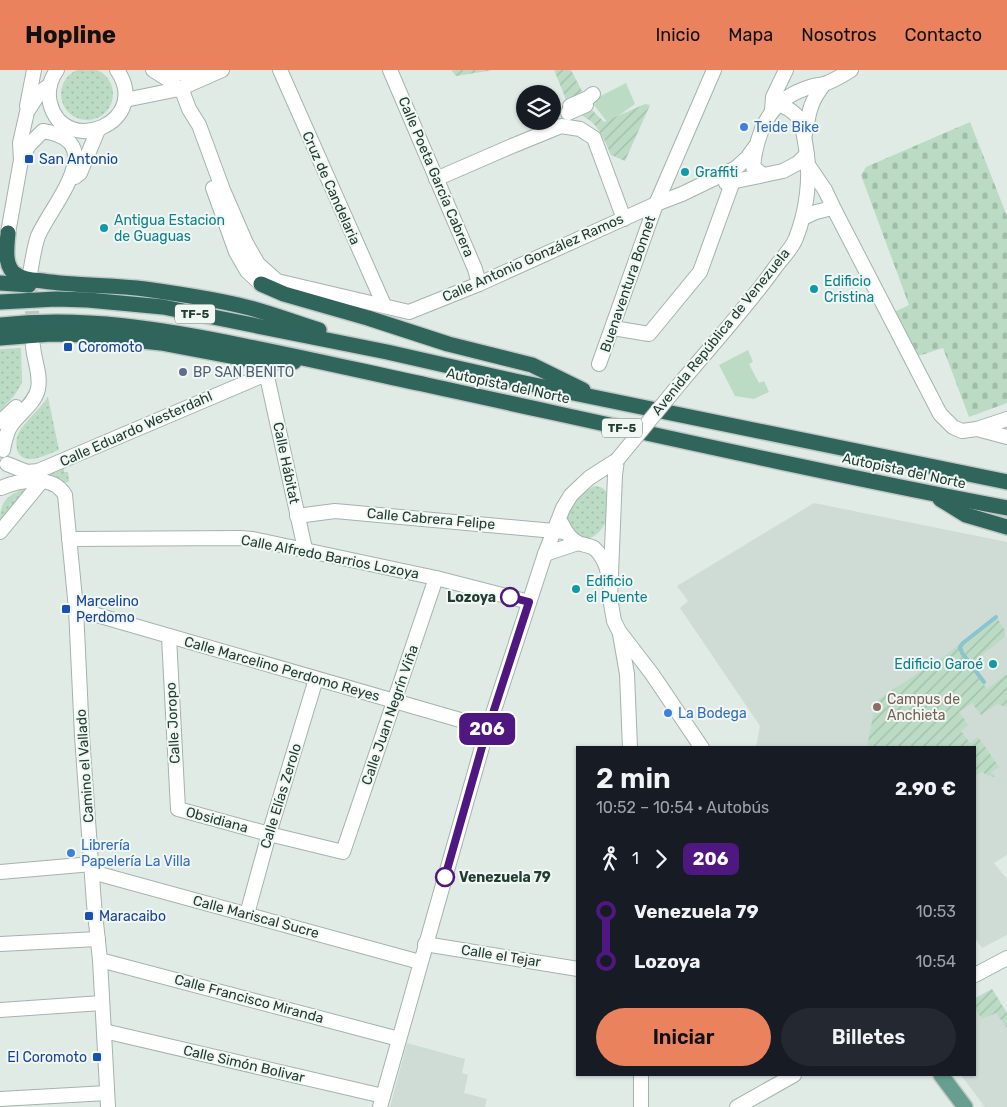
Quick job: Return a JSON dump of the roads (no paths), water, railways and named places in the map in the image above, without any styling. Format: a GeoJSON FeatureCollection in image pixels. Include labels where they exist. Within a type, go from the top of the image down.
{"type":"FeatureCollection","features":[{"type":"Feature","properties":{"kind":"highway"},"geometry":{"type":"LineString","coordinates":[[8,233],[8,260],[16,275],[60,283],[144,289],[239,305],[387,352]]}},
{"type":"Feature","properties":{"kind":"highway"},"geometry":{"type":"LineString","coordinates":[[0,283],[44,285],[60,283]]}},
{"type":"Feature","properties":{"kind":"highway"},"geometry":{"type":"LineString","coordinates":[[261,284],[284,294],[368,318],[448,344],[532,365],[598,398]]}},
{"type":"Feature","properties":{"kind":"highway","name":"Autopista del Norte"},"geometry":{"type":"LineString","coordinates":[[0,302],[56,299],[163,307],[1007,482]]}},
{"type":"Feature","properties":{"kind":"highway","name":"Autopista del Norte"},"geometry":{"type":"LineString","coordinates":[[0,325],[59,321],[122,324],[166,330],[316,360],[664,437],[1007,508]]}},
{"type":"Feature","properties":{"kind":"highway"},"geometry":{"type":"LineString","coordinates":[[0,338],[51,334],[86,335],[161,343],[268,363],[316,360]]}},
{"type":"Feature","properties":{"kind":"highway"},"geometry":{"type":"LineString","coordinates":[[929,493],[966,515],[1007,527]]}},
{"type":"Feature","properties":{"kind":"main road"},"geometry":{"type":"LineString","coordinates":[[941,1076],[965,1107]]}},
{"type":"Feature","properties":{"kind":"street"},"geometry":{"type":"LineString","coordinates":[[22,160],[20,143],[34,70]]}},
{"type":"Feature","properties":{"kind":"street"},"geometry":{"type":"LineString","coordinates":[[44,70],[44,77],[50,85]]}},
{"type":"Feature","properties":{"kind":"street"},"geometry":{"type":"LineString","coordinates":[[30,274],[38,237],[66,186],[75,160],[74,149],[51,105],[49,97],[50,85],[57,70]]}},
{"type":"Feature","properties":{"kind":"street"},"geometry":{"type":"LineString","coordinates":[[0,250],[8,233],[22,160],[30,145],[43,130],[55,132],[64,128],[83,131],[98,130],[113,122],[125,100],[125,87],[117,70]]}},
{"type":"Feature","properties":{"kind":"street"},"geometry":{"type":"LineString","coordinates":[[152,70],[169,80],[183,93],[189,109],[193,132],[236,252],[247,271],[261,284]]}},
{"type":"Feature","properties":{"kind":"street"},"geometry":{"type":"LineString","coordinates":[[160,70],[207,77]]}},
{"type":"Feature","properties":{"kind":"street"},"geometry":{"type":"LineString","coordinates":[[125,100],[179,89],[222,70]]}},
{"type":"Feature","properties":{"kind":"street","name":"Cruz de Candelaria"},"geometry":{"type":"LineString","coordinates":[[280,70],[384,305]]}},
{"type":"Feature","properties":{"kind":"street","name":"Calle Poeta García Cabrera"},"geometry":{"type":"LineString","coordinates":[[390,70],[475,269],[479,284]]}},
{"type":"Feature","properties":{"kind":"street","name":"Buenaventura Bonnet"},"geometry":{"type":"LineString","coordinates":[[599,364],[656,204],[714,70]]}},
{"type":"Feature","properties":{"kind":"street"},"geometry":{"type":"LineString","coordinates":[[775,107],[773,97],[786,70]]}},
{"type":"Feature","properties":{"kind":"street"},"geometry":{"type":"LineString","coordinates":[[763,175],[753,166],[755,147],[767,118],[775,107],[798,92],[812,86],[824,84],[852,70]]}},
{"type":"Feature","properties":{"kind":"street"},"geometry":{"type":"LineString","coordinates":[[804,137],[809,110],[814,97],[824,84]]}},
{"type":"Feature","properties":{"kind":"street"},"geometry":{"type":"LineString","coordinates":[[26,112],[40,92],[50,85]]}},
{"type":"Feature","properties":{"kind":"street"},"geometry":{"type":"LineString","coordinates":[[574,128],[566,109],[586,106],[585,103],[571,108],[570,106],[593,94]]}},
{"type":"Feature","properties":{"kind":"street"},"geometry":{"type":"LineString","coordinates":[[775,107],[795,112],[800,120],[804,137]]}},
{"type":"Feature","properties":{"kind":"street","name":"Calle Antonio González Ramos"},"geometry":{"type":"LineString","coordinates":[[189,109],[199,125],[223,190],[246,242],[258,264],[266,273],[277,281],[409,312],[479,284],[682,194],[736,168],[755,147]]}},
{"type":"Feature","properties":{"kind":"street"},"geometry":{"type":"LineString","coordinates":[[436,179],[561,126],[580,129],[594,138],[624,219]]}},
{"type":"Feature","properties":{"kind":"street"},"geometry":{"type":"LineString","coordinates":[[66,186],[80,173],[98,130]]}},
{"type":"Feature","properties":{"kind":"street","name":"Avenida República de Venezuela"},"geometry":{"type":"LineString","coordinates":[[382,1101],[425,944],[488,728],[545,554],[560,527],[563,508],[571,495],[589,478],[617,460],[768,277],[796,240],[803,218],[808,185],[808,160],[804,137]]}},
{"type":"Feature","properties":{"kind":"street"},"geometry":{"type":"LineString","coordinates":[[784,171],[798,162],[808,160],[826,190],[833,210],[940,414],[952,427],[962,431],[976,430],[1007,419]]}},
{"type":"Feature","properties":{"kind":"street"},"geometry":{"type":"LineString","coordinates":[[784,171],[800,178],[833,210]]}},
{"type":"Feature","properties":{"kind":"street","name":"Calle Antonio González Ramos"},"geometry":{"type":"LineString","coordinates":[[682,194],[784,171]]}},
{"type":"Feature","properties":{"kind":"street"},"geometry":{"type":"LineString","coordinates":[[613,328],[649,334],[700,272],[733,181]]}},
{"type":"Feature","properties":{"kind":"street"},"geometry":{"type":"LineString","coordinates":[[803,218],[816,212],[833,210]]}},
{"type":"Feature","properties":{"kind":"street"},"geometry":{"type":"LineString","coordinates":[[0,422],[12,412],[28,391],[33,351],[38,366],[35,396],[8,431],[2,448],[7,464],[6,480],[1,489]]}},
{"type":"Feature","properties":{"kind":"street","name":"Calle Eduardo Westerdahl"},"geometry":{"type":"LineString","coordinates":[[7,464],[27,472],[38,471],[259,376],[265,377]]}},
{"type":"Feature","properties":{"kind":"street","name":"Calle Hábitat"},"geometry":{"type":"LineString","coordinates":[[265,377],[268,381],[305,549]]}},
{"type":"Feature","properties":{"kind":"street"},"geometry":{"type":"LineString","coordinates":[[976,430],[1007,437]]}},
{"type":"Feature","properties":{"kind":"street"},"geometry":{"type":"LineString","coordinates":[[617,460],[610,582],[611,610],[614,621],[619,631],[648,669],[701,746]]}},
{"type":"Feature","properties":{"kind":"street"},"geometry":{"type":"LineString","coordinates":[[589,478],[603,483],[614,492]]}},
{"type":"Feature","properties":{"kind":"street","name":"Camino el Vallado"},"geometry":{"type":"LineString","coordinates":[[1,489],[24,480],[58,487],[65,495],[76,608],[94,904],[100,960],[107,1100]]}},
{"type":"Feature","properties":{"kind":"street"},"geometry":{"type":"LineString","coordinates":[[0,532],[41,482]]}},
{"type":"Feature","properties":{"kind":"street","name":"Calle Cabrera Felipe"},"geometry":{"type":"LineString","coordinates":[[297,516],[335,511],[560,527]]}},
{"type":"Feature","properties":{"kind":"street"},"geometry":{"type":"LineString","coordinates":[[545,554],[582,543],[596,541],[604,535],[613,521]]}},
{"type":"Feature","properties":{"kind":"street"},"geometry":{"type":"LineString","coordinates":[[560,527],[582,543],[594,548],[607,569],[610,582]]}},
{"type":"Feature","properties":{"kind":"street","name":"Calle Alfredo Barrios Lozoya"},"geometry":{"type":"LineString","coordinates":[[68,539],[240,538],[305,549],[436,578],[529,602]]}},
{"type":"Feature","properties":{"kind":"street","name":"Calle Juan Negrín Viña"},"geometry":{"type":"LineString","coordinates":[[343,852],[436,578]]}},
{"type":"Feature","properties":{"kind":"street","name":"Calle Marcelino Perdomo Reyes"},"geometry":{"type":"LineString","coordinates":[[76,608],[169,637],[488,728]]}},
{"type":"Feature","properties":{"kind":"street"},"geometry":{"type":"LineString","coordinates":[[619,631],[627,674],[630,746]]}},
{"type":"Feature","properties":{"kind":"street","name":"Calle Joropo"},"geometry":{"type":"LineString","coordinates":[[169,637],[178,810]]}},
{"type":"Feature","properties":{"kind":"street"},"geometry":{"type":"LineString","coordinates":[[627,674],[640,669],[648,669]]}},
{"type":"Feature","properties":{"kind":"street","name":"Calle Elías Zerolo"},"geometry":{"type":"LineString","coordinates":[[247,914],[316,679]]}},
{"type":"Feature","properties":{"kind":"street","name":"Obsidiana"},"geometry":{"type":"LineString","coordinates":[[178,810],[343,852]]}},
{"type":"Feature","properties":{"kind":"street"},"geometry":{"type":"LineString","coordinates":[[0,872],[92,868]]}},
{"type":"Feature","properties":{"kind":"street","name":"Calle Mariscal Sucre"},"geometry":{"type":"LineString","coordinates":[[92,868],[247,914],[420,962]]}},
{"type":"Feature","properties":{"kind":"street"},"geometry":{"type":"LineString","coordinates":[[0,944],[98,939]]}},
{"type":"Feature","properties":{"kind":"street","name":"Calle el Tejar"},"geometry":{"type":"LineString","coordinates":[[425,944],[576,969]]}},
{"type":"Feature","properties":{"kind":"street"},"geometry":{"type":"LineString","coordinates":[[976,974],[1007,958]]}},
{"type":"Feature","properties":{"kind":"street","name":"Calle Francisco Miranda"},"geometry":{"type":"LineString","coordinates":[[100,960],[399,1039]]}},
{"type":"Feature","properties":{"kind":"street"},"geometry":{"type":"LineString","coordinates":[[0,1010],[102,1003]]}},
{"type":"Feature","properties":{"kind":"street","name":"Calle Simón Bolivar"},"geometry":{"type":"LineString","coordinates":[[104,1031],[382,1101]]}},
{"type":"Feature","properties":{"kind":"street"},"geometry":{"type":"LineString","coordinates":[[641,1076],[641,1107]]}},
{"type":"Feature","properties":{"kind":"street"},"geometry":{"type":"LineString","coordinates":[[737,1107],[792,1076]]}},
{"type":"Feature","properties":{"kind":"street"},"geometry":{"type":"LineString","coordinates":[[0,1099],[107,1100]]}},
{"type":"Feature","properties":{"kind":"waterway"},"geometry":{"type":"LineString","coordinates":[[984,682],[962,653],[960,647],[996,617]]}},
{"type":"Feature","properties":{"kind":"tunnel"},"geometry":{"type":"LineString","coordinates":[[31,290],[33,333]]}},
{"type":"Feature","properties":{"kind":"place","name":"Teide Bike"},"geometry":{"type":"Point","coordinates":[744,127]}},
{"type":"Feature","properties":{"kind":"place","name":"San Antonio"},"geometry":{"type":"Point","coordinates":[29,159]}},
{"type":"Feature","properties":{"kind":"place","name":"Graffiti"},"geometry":{"type":"Point","coordinates":[685,172]}},
{"type":"Feature","properties":{"kind":"place","name":"Antigua Estacion de Guaguas"},"geometry":{"type":"Point","coordinates":[104,228]}},
{"type":"Feature","properties":{"kind":"place","name":"Edificio Cristina"},"geometry":{"type":"Point","coordinates":[814,289]}},
{"type":"Feature","properties":{"kind":"place","name":"Coromoto"},"geometry":{"type":"Point","coordinates":[68,347]}},
{"type":"Feature","properties":{"kind":"place","name":"BP SAN BENITO"},"geometry":{"type":"Point","coordinates":[183,372]}},
{"type":"Feature","properties":{"kind":"place","name":"Edificio el Puente"},"geometry":{"type":"Point","coordinates":[576,589]}},
{"type":"Feature","properties":{"kind":"place","name":"Lozoya"},"geometry":{"type":"Point","coordinates":[510,597]}},
{"type":"Feature","properties":{"kind":"place","name":"Marcelino Perdomo"},"geometry":{"type":"Point","coordinates":[66,609]}},
{"type":"Feature","properties":{"kind":"place","name":"Edificio Garoé"},"geometry":{"type":"Point","coordinates":[993,664]}},
{"type":"Feature","properties":{"kind":"place","name":"Campus de Anchieta"},"geometry":{"type":"Point","coordinates":[877,707]}},
{"type":"Feature","properties":{"kind":"place","name":"La Bodega"},"geometry":{"type":"Point","coordinates":[668,713]}},
{"type":"Feature","properties":{"kind":"place","name":"Librería Papelería La Villa"},"geometry":{"type":"Point","coordinates":[71,853]}},
{"type":"Feature","properties":{"kind":"place","name":"Venezuela 79"},"geometry":{"type":"Point","coordinates":[445,877]}},
{"type":"Feature","properties":{"kind":"place","name":"Maracaibo"},"geometry":{"type":"Point","coordinates":[89,916]}},
{"type":"Feature","properties":{"kind":"place","name":"El Coromoto"},"geometry":{"type":"Point","coordinates":[97,1057]}}]}
